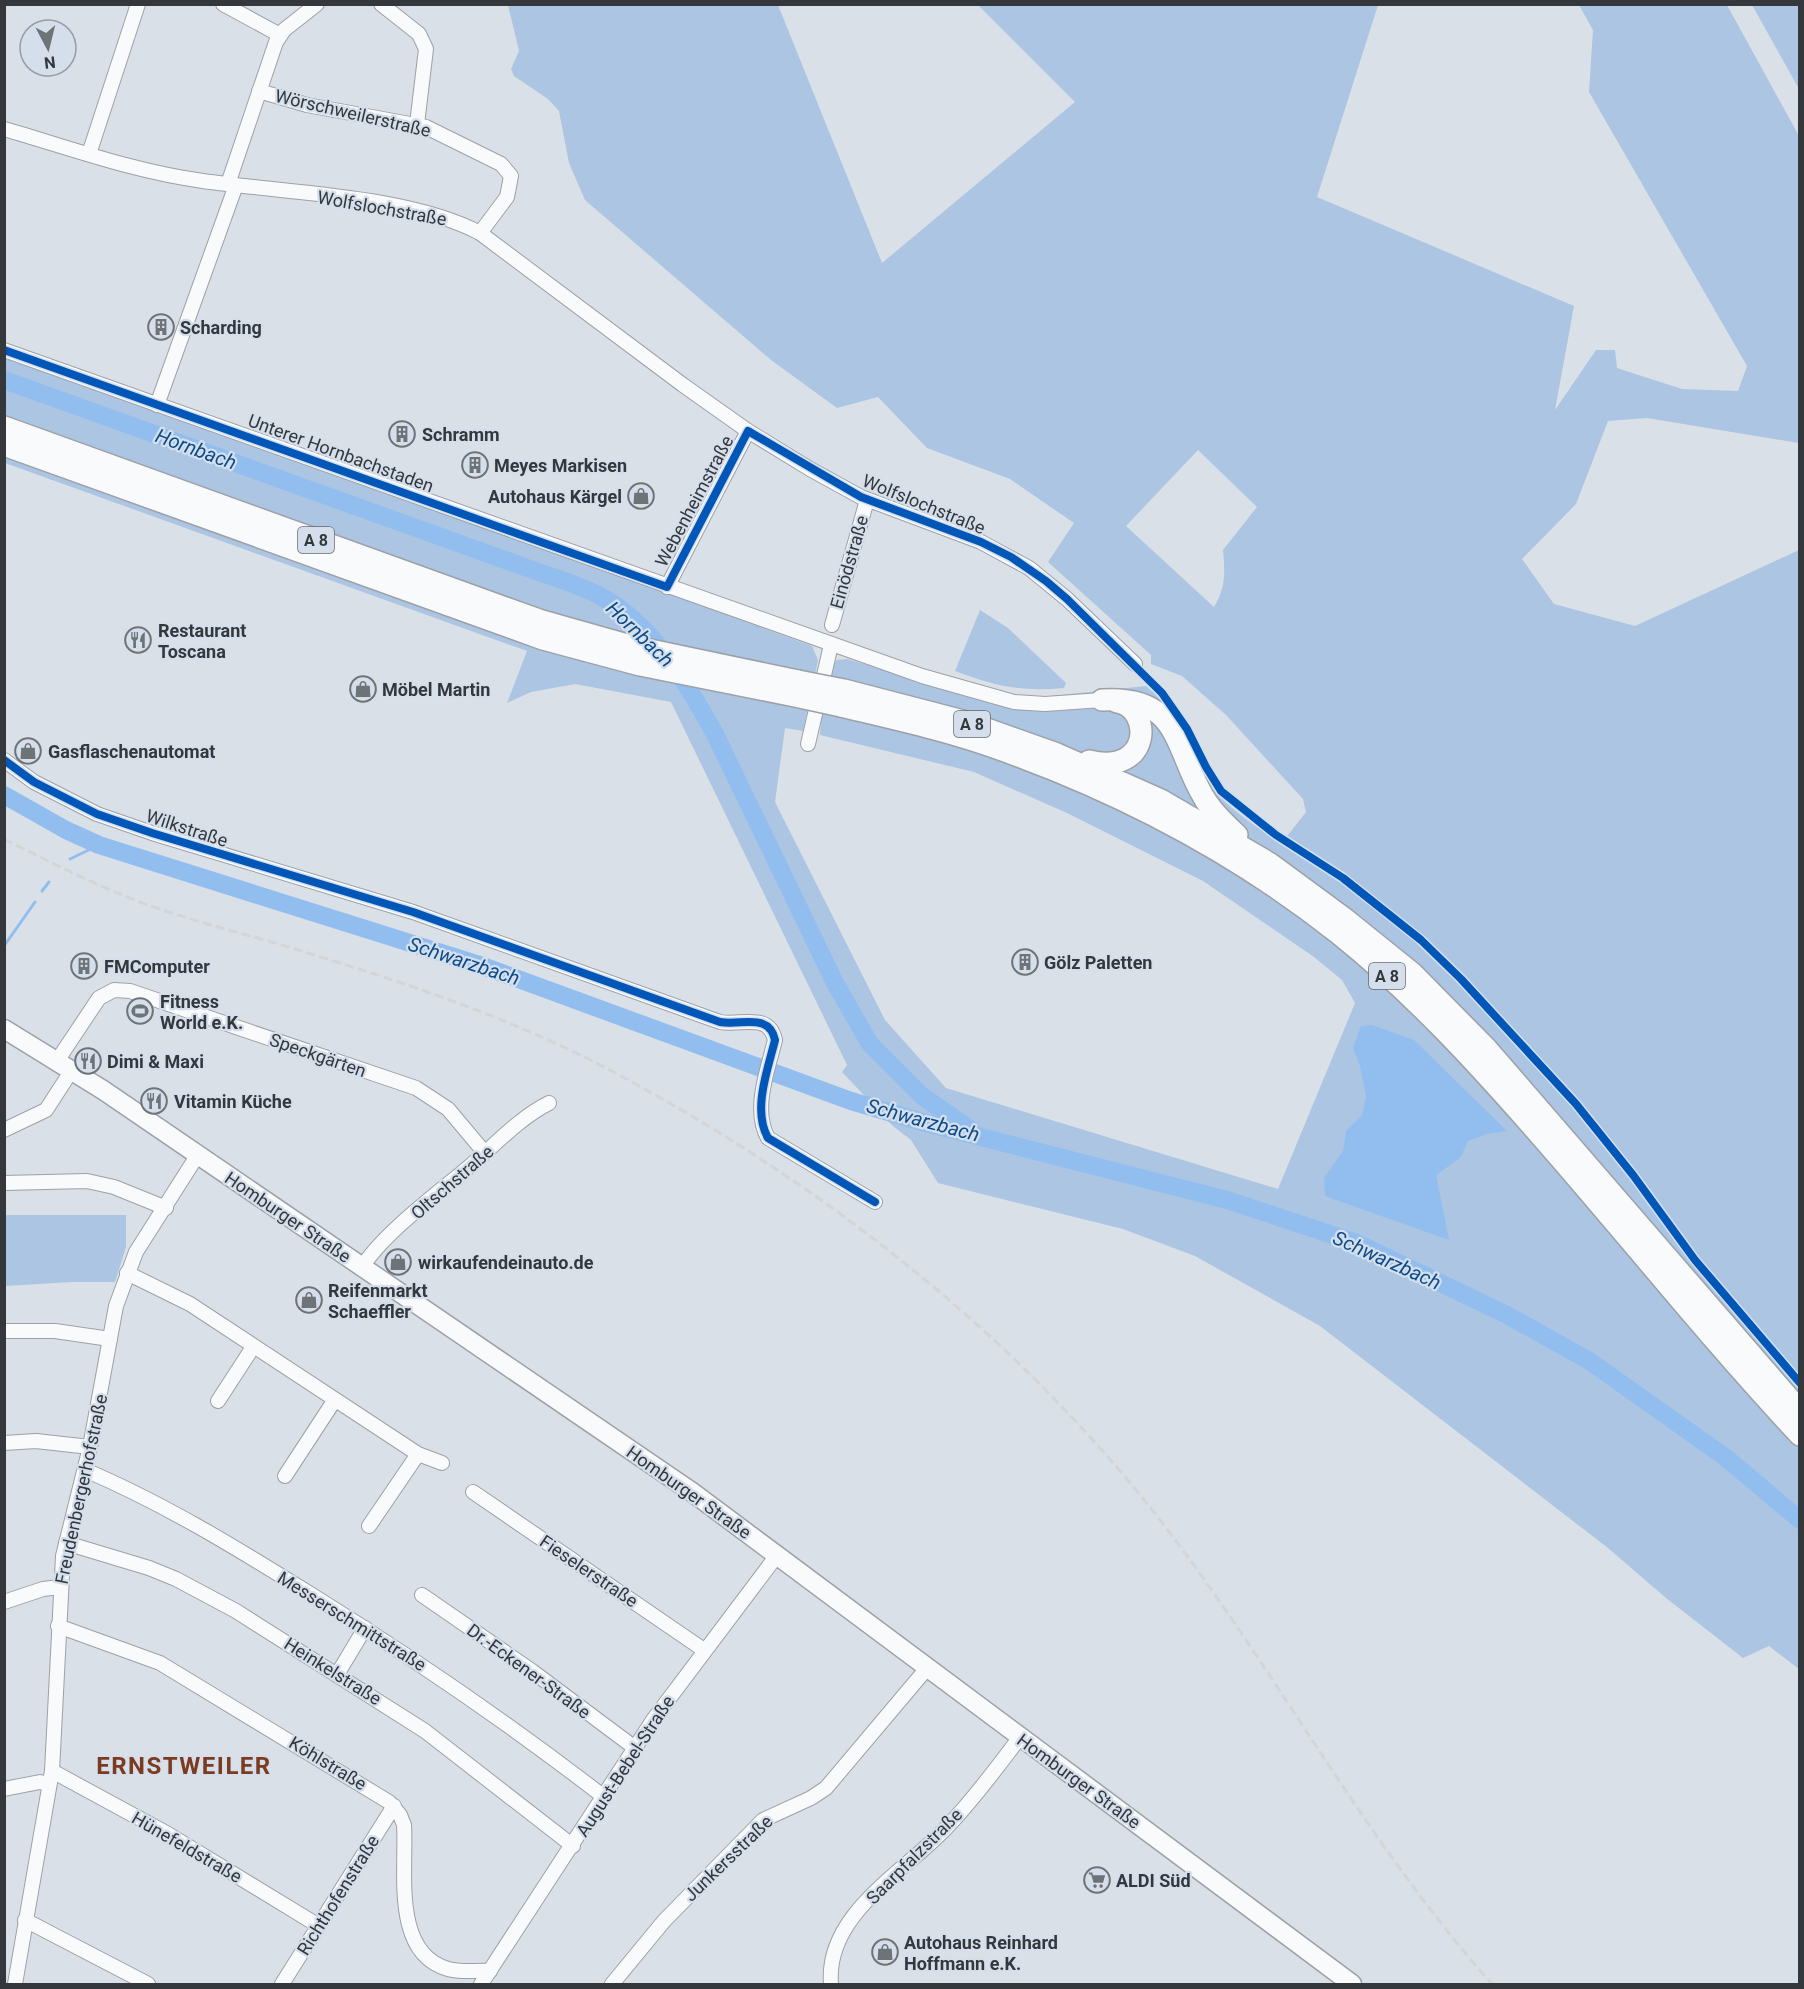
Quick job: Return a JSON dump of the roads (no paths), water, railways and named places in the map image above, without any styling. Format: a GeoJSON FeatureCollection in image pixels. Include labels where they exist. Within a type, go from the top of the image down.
{"type":"FeatureCollection","features":[{"type":"Feature","properties":{"kind":"highway","name":"A 8"},"geometry":{"type":"LineString","coordinates":[[4,427],[539,621],[631,646],[719,665],[796,689],[967,722],[1057,754],[1161,800],[1269,864],[1345,919],[1412,973],[1462,1023],[1800,1411]]}},
{"type":"Feature","properties":{"kind":"highway","name":"A 8"},"geometry":{"type":"LineString","coordinates":[[4,445],[532,635],[640,665],[730,684],[796,689]]}},
{"type":"Feature","properties":{"kind":"highway","name":"A 8"},"geometry":{"type":"LineString","coordinates":[[843,698],[1000,749],[1072,777],[1154,815],[1222,854],[1338,933],[1398,985],[1477,1064],[1800,1435]]}},
{"type":"Feature","properties":{"kind":"highway"},"geometry":{"type":"LineString","coordinates":[[1057,754],[1106,765],[1119,764],[1131,757],[1138,746],[1141,734],[1135,714],[1122,703],[1102,700]]}},
{"type":"Feature","properties":{"kind":"highway"},"geometry":{"type":"LineString","coordinates":[[1102,700],[1131,700],[1163,718],[1178,739],[1203,796],[1226,823],[1269,864]]}},
{"type":"Feature","properties":{"kind":"main road","name":"Homburger Straße"},"geometry":{"type":"LineString","coordinates":[[4,1029],[64,1066],[676,1481],[778,1554],[1352,1984]]}},
{"type":"Feature","properties":{"kind":"street"},"geometry":{"type":"LineString","coordinates":[[89,154],[138,4]]}},
{"type":"Feature","properties":{"kind":"street"},"geometry":{"type":"LineString","coordinates":[[224,4],[280,35]]}},
{"type":"Feature","properties":{"kind":"street"},"geometry":{"type":"LineString","coordinates":[[157,405],[232,185],[259,91],[280,35],[317,4]]}},
{"type":"Feature","properties":{"kind":"street"},"geometry":{"type":"LineString","coordinates":[[381,4],[419,34],[426,49],[417,124]]}},
{"type":"Feature","properties":{"kind":"street","name":"Wörschweilerstraße"},"geometry":{"type":"LineString","coordinates":[[259,91],[307,105],[417,124],[492,159],[507,170],[511,176],[510,189],[480,233]]}},
{"type":"Feature","properties":{"kind":"street","name":"Wolfslochstraße"},"geometry":{"type":"LineString","coordinates":[[4,129],[163,174],[417,210],[453,221],[480,233],[748,431],[867,500],[981,542],[1029,567],[1067,599],[1135,664]]}},
{"type":"Feature","properties":{"kind":"street","name":"Unterer Hornbachstaden"},"geometry":{"type":"LineString","coordinates":[[4,350],[922,676],[1014,702],[1045,704],[1102,700]]}},
{"type":"Feature","properties":{"kind":"street","name":"Webenheimstraße"},"geometry":{"type":"LineString","coordinates":[[667,586],[748,431]]}},
{"type":"Feature","properties":{"kind":"street","name":"Einödstraße"},"geometry":{"type":"LineString","coordinates":[[832,625],[867,500]]}},
{"type":"Feature","properties":{"kind":"street"},"geometry":{"type":"LineString","coordinates":[[808,744],[831,645]]}},
{"type":"Feature","properties":{"kind":"street","name":"Wilkstraße"},"geometry":{"type":"LineString","coordinates":[[4,760],[34,782],[98,814],[174,840],[373,899],[720,1023],[765,1023],[772,1030],[775,1040],[764,1095],[761,1126],[768,1138],[875,1202]]}},
{"type":"Feature","properties":{"kind":"street","name":"Speckgärten"},"geometry":{"type":"LineString","coordinates":[[4,1130],[46,1110],[64,1066],[99,998],[114,990],[130,991],[416,1088],[448,1109],[485,1153]]}},
{"type":"Feature","properties":{"kind":"street","name":"Oltschstraße"},"geometry":{"type":"LineString","coordinates":[[362,1267],[396,1231],[529,1114],[549,1103]]}},
{"type":"Feature","properties":{"kind":"street","name":"Freudenbergerhofstraße"},"geometry":{"type":"LineString","coordinates":[[15,1984],[50,1777],[60,1587],[66,1543],[90,1447],[110,1339],[126,1274],[136,1252],[197,1156]]}},
{"type":"Feature","properties":{"kind":"street"},"geometry":{"type":"LineString","coordinates":[[4,1183],[87,1182],[114,1186],[166,1208]]}},
{"type":"Feature","properties":{"kind":"street"},"geometry":{"type":"LineString","coordinates":[[126,1274],[190,1304],[334,1401],[418,1454],[442,1463]]}},
{"type":"Feature","properties":{"kind":"street"},"geometry":{"type":"LineString","coordinates":[[4,1331],[55,1331],[110,1339]]}},
{"type":"Feature","properties":{"kind":"street"},"geometry":{"type":"LineString","coordinates":[[218,1401],[253,1347]]}},
{"type":"Feature","properties":{"kind":"street"},"geometry":{"type":"LineString","coordinates":[[285,1476],[334,1401]]}},
{"type":"Feature","properties":{"kind":"street"},"geometry":{"type":"LineString","coordinates":[[4,1443],[36,1441],[90,1447]]}},
{"type":"Feature","properties":{"kind":"street"},"geometry":{"type":"LineString","coordinates":[[369,1526],[418,1454]]}},
{"type":"Feature","properties":{"kind":"street","name":"Messerschmittstraße"},"geometry":{"type":"LineString","coordinates":[[85,1470],[180,1515],[365,1628],[507,1723],[604,1797]]}},
{"type":"Feature","properties":{"kind":"street","name":"Fieselerstraße"},"geometry":{"type":"LineString","coordinates":[[473,1492],[705,1650]]}},
{"type":"Feature","properties":{"kind":"street","name":"Heinkelstraße"},"geometry":{"type":"LineString","coordinates":[[66,1543],[123,1559],[176,1579],[338,1673],[444,1744],[573,1846]]}},
{"type":"Feature","properties":{"kind":"street","name":"August-Bebel-Straße"},"geometry":{"type":"LineString","coordinates":[[481,1984],[635,1748],[705,1650],[778,1554]]}},
{"type":"Feature","properties":{"kind":"street"},"geometry":{"type":"LineString","coordinates":[[4,1602],[43,1589],[60,1587]]}},
{"type":"Feature","properties":{"kind":"street","name":"Dr.-Eckener-Straße"},"geometry":{"type":"LineString","coordinates":[[422,1595],[532,1671],[635,1748]]}},
{"type":"Feature","properties":{"kind":"street","name":"Köhlstraße"},"geometry":{"type":"LineString","coordinates":[[58,1626],[160,1663],[350,1776],[394,1806]]}},
{"type":"Feature","properties":{"kind":"street"},"geometry":{"type":"LineString","coordinates":[[338,1673],[365,1628]]}},
{"type":"Feature","properties":{"kind":"street","name":"Junkersstraße"},"geometry":{"type":"LineString","coordinates":[[612,1984],[664,1921],[763,1820],[811,1798],[826,1788],[928,1666]]}},
{"type":"Feature","properties":{"kind":"street","name":"Saarpfalzstraße"},"geometry":{"type":"LineString","coordinates":[[831,1984],[832,1954],[853,1917],[946,1829],[1020,1737]]}},
{"type":"Feature","properties":{"kind":"street"},"geometry":{"type":"LineString","coordinates":[[4,1789],[40,1782],[50,1777]]}},
{"type":"Feature","properties":{"kind":"street","name":"Hünefeldstraße"},"geometry":{"type":"LineString","coordinates":[[50,1777],[168,1834],[319,1926]]}},
{"type":"Feature","properties":{"kind":"street"},"geometry":{"type":"LineString","coordinates":[[394,1806],[404,1825],[403,1876],[408,1918],[421,1950],[429,1959],[448,1969],[490,1971]]}},
{"type":"Feature","properties":{"kind":"street","name":"Richthofenstraße"},"geometry":{"type":"LineString","coordinates":[[282,1984],[394,1806]]}},
{"type":"Feature","properties":{"kind":"street"},"geometry":{"type":"LineString","coordinates":[[25,1920],[148,1984]]}},
{"type":"Feature","properties":{"kind":"waterway","name":"Hornbach"},"geometry":{"type":"LineString","coordinates":[[4,380],[571,583],[591,591],[619,608],[636,622],[666,655],[714,732],[835,983],[870,1044],[922,1096],[971,1130]]}},
{"type":"Feature","properties":{"kind":"waterway","name":"Schwarzbach"},"geometry":{"type":"LineString","coordinates":[[4,795],[66,830],[99,845],[480,965],[851,1101],[926,1123],[1227,1200],[1357,1243],[1505,1314],[1588,1360],[1725,1457],[1800,1520]]}},
{"type":"Feature","properties":{"kind":"waterway"},"geometry":{"type":"LineString","coordinates":[[70,859],[99,845]]}},
{"type":"Feature","properties":{"kind":"waterway"},"geometry":{"type":"LineString","coordinates":[[42,891],[49,882]]}},
{"type":"Feature","properties":{"kind":"waterway"},"geometry":{"type":"LineString","coordinates":[[4,946],[35,902]]}},
{"type":"Feature","properties":{"kind":"railway"},"geometry":{"type":"LineString","coordinates":[[4,839],[137,901],[378,975],[461,1004],[542,1037],[621,1076],[701,1122],[779,1171],[854,1224],[927,1282],[997,1343],[1063,1408],[1125,1477],[1221,1603],[1408,1880],[1492,1984]]}},
{"type":"Feature","properties":{"kind":"place","name":"Scharding"},"geometry":{"type":"Point","coordinates":[161,327]}},
{"type":"Feature","properties":{"kind":"place","name":"Schramm"},"geometry":{"type":"Point","coordinates":[402,434]}},
{"type":"Feature","properties":{"kind":"place","name":"Meyes Markisen"},"geometry":{"type":"Point","coordinates":[475,465]}},
{"type":"Feature","properties":{"kind":"place","name":"Autohaus Kärgel"},"geometry":{"type":"Point","coordinates":[641,496]}},
{"type":"Feature","properties":{"kind":"place","name":"Restaurant Toscana"},"geometry":{"type":"Point","coordinates":[138,640]}},
{"type":"Feature","properties":{"kind":"place","name":"Möbel Martin"},"geometry":{"type":"Point","coordinates":[363,689]}},
{"type":"Feature","properties":{"kind":"place","name":"Gasflaschenautomat"},"geometry":{"type":"Point","coordinates":[28,751]}},
{"type":"Feature","properties":{"kind":"place","name":"Gölz Paletten"},"geometry":{"type":"Point","coordinates":[1025,962]}},
{"type":"Feature","properties":{"kind":"place","name":"FMComputer"},"geometry":{"type":"Point","coordinates":[84,966]}},
{"type":"Feature","properties":{"kind":"place","name":"Fitness World e.K."},"geometry":{"type":"Point","coordinates":[140,1011]}},
{"type":"Feature","properties":{"kind":"place","name":"Dimi & Maxi"},"geometry":{"type":"Point","coordinates":[88,1061]}},
{"type":"Feature","properties":{"kind":"place","name":"Vitamin Küche"},"geometry":{"type":"Point","coordinates":[154,1101]}},
{"type":"Feature","properties":{"kind":"place","name":"wirkaufendeinauto.de"},"geometry":{"type":"Point","coordinates":[398,1262]}},
{"type":"Feature","properties":{"kind":"place","name":"Reifenmarkt Schaeffler"},"geometry":{"type":"Point","coordinates":[309,1300]}},
{"type":"Feature","properties":{"kind":"place","name":"ALDI Süd"},"geometry":{"type":"Point","coordinates":[1097,1880]}},
{"type":"Feature","properties":{"kind":"place","name":"Autohaus Reinhard Hoffmann e.K."},"geometry":{"type":"Point","coordinates":[885,1952]}},
{"type":"Feature","properties":{"kind":"district","name":"ERNSTWEILER"},"geometry":{"type":"Point","coordinates":[184,1766]}}]}
